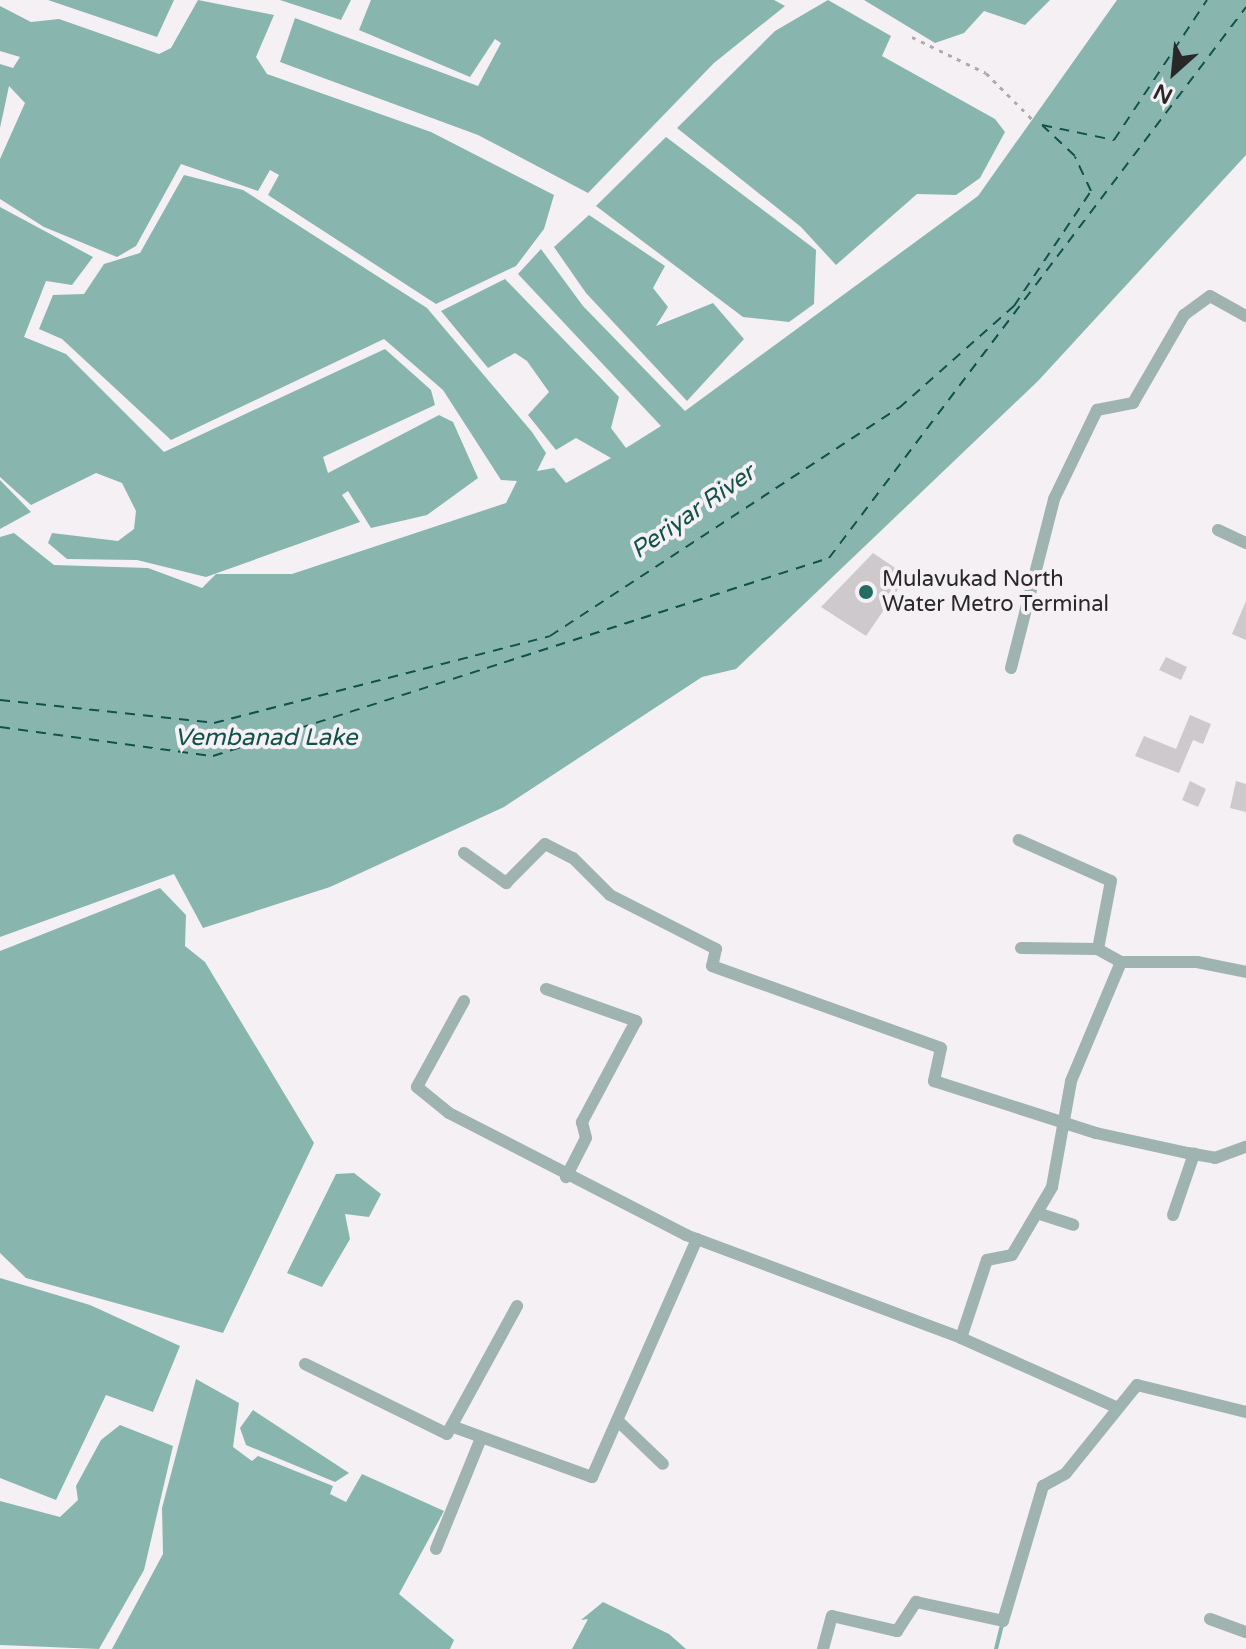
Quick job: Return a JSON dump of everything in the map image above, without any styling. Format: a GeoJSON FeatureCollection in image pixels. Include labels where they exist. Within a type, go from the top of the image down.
{"type":"FeatureCollection","features":[{"type":"Feature","properties":{"kind":"street"},"geometry":{"type":"LineString","coordinates":[[1011,668],[1054,499],[1097,410],[1133,403],[1184,315],[1210,296],[1246,316]]}},
{"type":"Feature","properties":{"kind":"street"},"geometry":{"type":"LineString","coordinates":[[1218,530],[1246,543]]}},
{"type":"Feature","properties":{"kind":"street"},"geometry":{"type":"LineString","coordinates":[[1019,840],[1111,881],[1098,949]]}},
{"type":"Feature","properties":{"kind":"street"},"geometry":{"type":"LineString","coordinates":[[464,853],[506,883],[545,844],[573,858],[610,895],[716,949],[712,966],[941,1048],[934,1081],[1060,1121],[1194,1154],[1215,1158],[1246,1147]]}},
{"type":"Feature","properties":{"kind":"street"},"geometry":{"type":"LineString","coordinates":[[1021,948],[1098,949],[1121,962],[1197,962],[1246,972]]}},
{"type":"Feature","properties":{"kind":"street"},"geometry":{"type":"LineString","coordinates":[[961,1338],[987,1260],[1012,1255],[1040,1214],[1052,1187],[1060,1121],[1121,962]]}},
{"type":"Feature","properties":{"kind":"street"},"geometry":{"type":"LineString","coordinates":[[546,989],[636,1021],[582,1122],[586,1138],[566,1177]]}},
{"type":"Feature","properties":{"kind":"street"},"geometry":{"type":"LineString","coordinates":[[464,1001],[417,1087],[449,1113],[566,1177],[697,1239],[961,1338],[1116,1407]]}},
{"type":"Feature","properties":{"kind":"street"},"geometry":{"type":"LineString","coordinates":[[1173,1215],[1194,1154]]}},
{"type":"Feature","properties":{"kind":"street"},"geometry":{"type":"LineString","coordinates":[[1040,1214],[1073,1225]]}},
{"type":"Feature","properties":{"kind":"street"},"geometry":{"type":"LineString","coordinates":[[454,1427],[592,1477],[697,1239]]}},
{"type":"Feature","properties":{"kind":"street"},"geometry":{"type":"LineString","coordinates":[[305,1364],[447,1434],[454,1427],[517,1306]]}},
{"type":"Feature","properties":{"kind":"street"},"geometry":{"type":"LineString","coordinates":[[823,1649],[832,1616],[897,1631],[916,1602],[1003,1621],[1043,1486],[1066,1473],[1116,1407],[1137,1385],[1246,1412]]}},
{"type":"Feature","properties":{"kind":"street"},"geometry":{"type":"LineString","coordinates":[[618,1421],[663,1464]]}},
{"type":"Feature","properties":{"kind":"street"},"geometry":{"type":"LineString","coordinates":[[436,1549],[481,1438]]}},
{"type":"Feature","properties":{"kind":"street"},"geometry":{"type":"LineString","coordinates":[[1210,1619],[1246,1632]]}},
{"type":"Feature","properties":{"kind":"path"},"geometry":{"type":"LineString","coordinates":[[912,37],[986,73],[1032,119]]}},
{"type":"Feature","properties":{"kind":"water"},"geometry":{"type":"Polygon","coordinates":[[[48,0],[174,0],[157,37],[48,0]]]}},
{"type":"Feature","properties":{"kind":"water"},"geometry":{"type":"Polygon","coordinates":[[[198,0],[274,15],[256,57],[267,74],[431,132],[554,195],[544,229],[516,266],[436,304],[268,195],[279,175],[270,170],[258,191],[181,164],[136,246],[117,257],[44,227],[0,199],[0,159],[25,103],[9,86],[0,128],[0,64],[13,68],[20,57],[0,51],[0,6],[31,22],[59,19],[159,54],[171,48],[198,0]]]}},
{"type":"Feature","properties":{"kind":"water"},"geometry":{"type":"Polygon","coordinates":[[[280,0],[351,0],[341,20],[280,0]]]}},
{"type":"Feature","properties":{"kind":"water"},"geometry":{"type":"Polygon","coordinates":[[[371,0],[774,0],[785,6],[714,63],[588,193],[478,135],[280,62],[295,18],[478,86],[501,43],[495,39],[470,77],[359,30],[371,0]]]}},
{"type":"Feature","properties":{"kind":"water"},"geometry":{"type":"Polygon","coordinates":[[[828,0],[891,36],[882,56],[995,119],[1005,132],[980,178],[956,195],[917,194],[836,265],[801,227],[677,128],[775,31],[828,0]]]}},
{"type":"Feature","properties":{"kind":"water"},"geometry":{"type":"Polygon","coordinates":[[[864,0],[1050,0],[1025,25],[984,11],[964,33],[935,43],[864,0]]]}},
{"type":"Feature","properties":{"kind":"water","name":"Vembanad Lake"},"geometry":{"type":"Polygon","coordinates":[[[1117,0],[1246,0],[1246,155],[1038,381],[736,669],[702,677],[504,807],[330,887],[203,928],[174,874],[0,937],[0,537],[14,533],[54,565],[148,568],[202,588],[216,574],[292,574],[506,503],[517,481],[501,480],[443,390],[384,339],[171,440],[62,339],[39,329],[53,295],[84,294],[104,264],[140,253],[184,175],[243,190],[427,308],[532,432],[546,453],[537,471],[554,468],[566,483],[611,458],[576,438],[556,450],[528,415],[549,392],[527,361],[515,353],[488,368],[441,311],[505,279],[619,397],[611,428],[626,448],[661,426],[518,274],[541,249],[583,306],[685,411],[978,196],[1117,0]]]}},
{"type":"Feature","properties":{"kind":"water"},"geometry":{"type":"Polygon","coordinates":[[[666,137],[816,250],[814,304],[789,322],[743,317],[596,206],[666,137]]]}},
{"type":"Feature","properties":{"kind":"water"},"geometry":{"type":"Polygon","coordinates":[[[0,207],[93,257],[72,285],[46,281],[24,337],[66,354],[164,452],[385,349],[431,390],[435,405],[323,457],[328,473],[439,415],[453,422],[478,478],[427,515],[371,528],[348,491],[342,495],[360,522],[206,577],[137,560],[67,559],[48,543],[52,533],[118,541],[134,529],[136,511],[122,483],[96,473],[31,505],[0,477],[0,207]]]}},
{"type":"Feature","properties":{"kind":"water"},"geometry":{"type":"Polygon","coordinates":[[[589,215],[665,266],[653,288],[668,307],[656,326],[713,303],[744,339],[687,401],[586,293],[554,247],[589,215]]]}},
{"type":"Feature","properties":{"kind":"water"},"geometry":{"type":"Polygon","coordinates":[[[0,480],[31,512],[0,529],[0,480]]]}},
{"type":"Feature","properties":{"kind":"water"},"geometry":{"type":"Polygon","coordinates":[[[160,888],[186,915],[185,946],[205,962],[314,1143],[223,1333],[26,1278],[0,1253],[0,951],[160,888]]]}},
{"type":"Feature","properties":{"kind":"water"},"geometry":{"type":"Polygon","coordinates":[[[354,1173],[381,1194],[369,1217],[345,1214],[350,1239],[322,1287],[287,1273],[336,1174],[354,1173]]]}},
{"type":"Feature","properties":{"kind":"water"},"geometry":{"type":"Polygon","coordinates":[[[0,1278],[90,1305],[180,1346],[153,1412],[106,1395],[56,1500],[0,1478],[0,1278]]]}},
{"type":"Feature","properties":{"kind":"water"},"geometry":{"type":"Polygon","coordinates":[[[196,1379],[239,1403],[233,1447],[252,1461],[258,1456],[333,1486],[330,1494],[346,1502],[362,1474],[444,1511],[399,1594],[454,1640],[450,1649],[112,1649],[163,1554],[162,1508],[196,1379]]]}},
{"type":"Feature","properties":{"kind":"water"},"geometry":{"type":"Polygon","coordinates":[[[253,1410],[349,1473],[335,1482],[246,1445],[240,1428],[253,1410]]]}},
{"type":"Feature","properties":{"kind":"water"},"geometry":{"type":"Polygon","coordinates":[[[120,1425],[173,1446],[144,1570],[99,1649],[0,1645],[0,1501],[60,1517],[78,1500],[76,1486],[101,1440],[120,1425]]]}},
{"type":"Feature","properties":{"kind":"water"},"geometry":{"type":"Polygon","coordinates":[[[603,1602],[669,1634],[686,1649],[572,1649],[588,1619],[581,1620],[603,1602]]]}},
{"type":"Feature","properties":{"kind":"building","name":"Mulavukad North Water Metro Terminal"},"geometry":{"type":"Polygon","coordinates":[[[873,553],[907,576],[866,636],[821,607],[873,553]]]}},
{"type":"Feature","properties":{"kind":"building"},"geometry":{"type":"Polygon","coordinates":[[[1246,601],[1246,640],[1232,634],[1246,601]]]}},
{"type":"Feature","properties":{"kind":"building"},"geometry":{"type":"Polygon","coordinates":[[[1166,657],[1187,667],[1181,680],[1159,670],[1166,657]]]}},
{"type":"Feature","properties":{"kind":"building"},"geometry":{"type":"Polygon","coordinates":[[[1190,715],[1211,724],[1203,744],[1193,740],[1179,773],[1135,756],[1144,736],[1176,749],[1190,715]]]}},
{"type":"Feature","properties":{"kind":"building"},"geometry":{"type":"Polygon","coordinates":[[[1190,781],[1206,789],[1198,807],[1182,800],[1190,781]]]}},
{"type":"Feature","properties":{"kind":"building"},"geometry":{"type":"Polygon","coordinates":[[[1236,781],[1246,784],[1246,812],[1230,808],[1236,781]]]}},
{"type":"Feature","properties":{"kind":"waterway"},"geometry":{"type":"LineString","coordinates":[[996,1649],[1002,1625]]}},
{"type":"Feature","properties":{"kind":"ferry route"},"geometry":{"type":"LineString","coordinates":[[0,700],[214,723],[550,636],[899,408],[1014,306],[1091,191],[1075,156],[1042,125],[1114,140],[1207,0]]}},
{"type":"Feature","properties":{"kind":"ferry route"},"geometry":{"type":"LineString","coordinates":[[0,727],[213,756],[829,558],[1246,7]]}},
{"type":"Feature","properties":{"kind":"place","name":"Mulavukad North Water Metro Terminal"},"geometry":{"type":"Point","coordinates":[866,592]}},
{"type":"Feature","properties":{"kind":"water label","name":"Periyar River"},"geometry":{"type":"Point","coordinates":[693,512]}}]}
